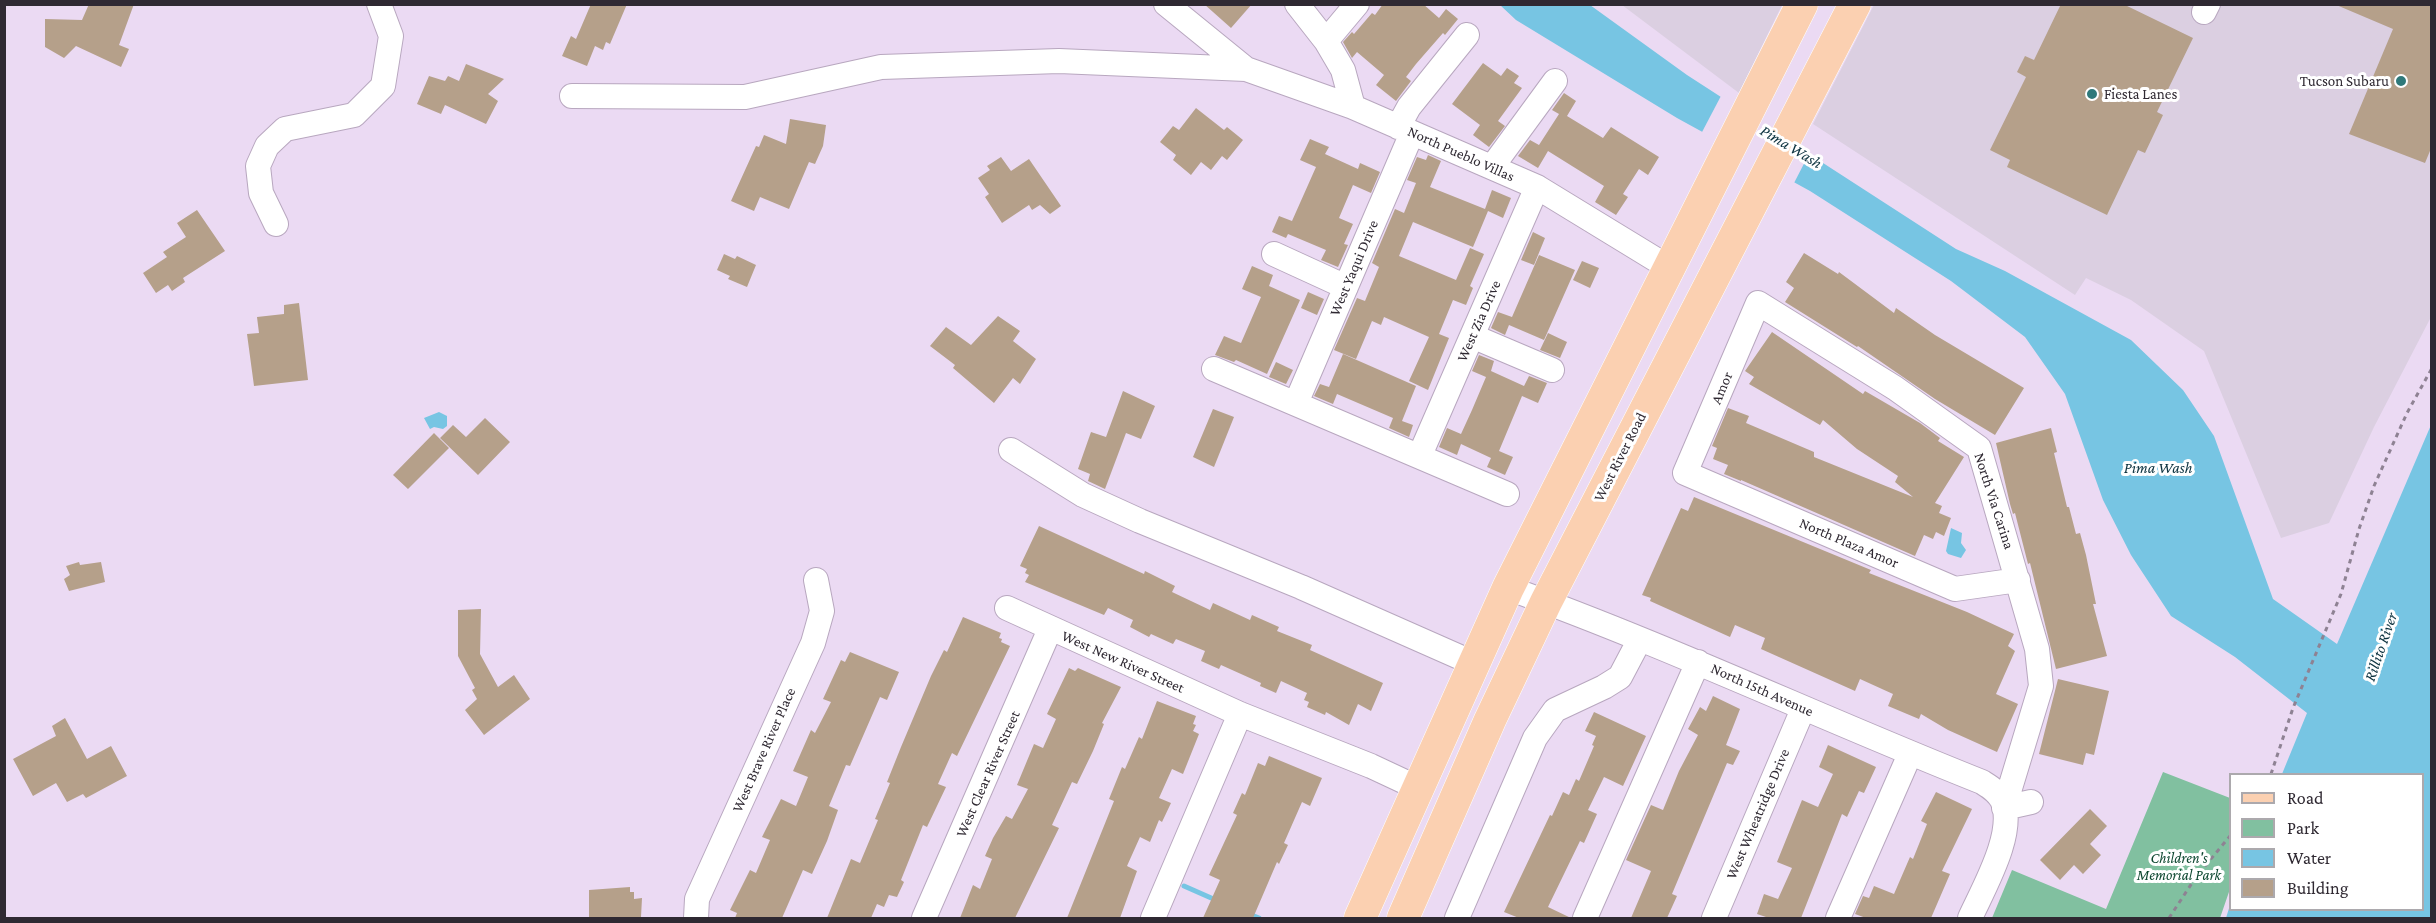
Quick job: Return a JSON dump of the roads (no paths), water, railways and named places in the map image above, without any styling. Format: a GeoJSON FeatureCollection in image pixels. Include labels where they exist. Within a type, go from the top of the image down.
{"type":"FeatureCollection","features":[{"type":"Feature","properties":{"kind":"main road"},"geometry":{"type":"LineString","coordinates":[[1360,918],[1508,588],[1802,4]]}},
{"type":"Feature","properties":{"kind":"main road","name":"West River Road"},"geometry":{"type":"LineString","coordinates":[[1403,918],[1490,720],[1546,602],[1855,4]]}},
{"type":"Feature","properties":{"kind":"street"},"geometry":{"type":"LineString","coordinates":[[276,224],[261,193],[258,166],[267,146],[285,129],[354,115],[384,86],[391,36],[379,4]]}},
{"type":"Feature","properties":{"kind":"street"},"geometry":{"type":"LineString","coordinates":[[1166,4],[1246,69]]}},
{"type":"Feature","properties":{"kind":"street"},"geometry":{"type":"LineString","coordinates":[[1297,4],[1326,41],[1343,70],[1353,107]]}},
{"type":"Feature","properties":{"kind":"street"},"geometry":{"type":"LineString","coordinates":[[1326,41],[1357,4]]}},
{"type":"Feature","properties":{"kind":"street","name":"West Yaqui Drive"},"geometry":{"type":"LineString","coordinates":[[1296,403],[1346,287],[1405,130],[1408,107],[1467,35]]}},
{"type":"Feature","properties":{"kind":"street"},"geometry":{"type":"LineString","coordinates":[[572,96],[745,97],[881,67],[1059,62],[1246,69]]}},
{"type":"Feature","properties":{"kind":"street","name":"North Pueblo Villas"},"geometry":{"type":"LineString","coordinates":[[1246,69],[1353,107],[1538,187],[1668,267]]}},
{"type":"Feature","properties":{"kind":"street"},"geometry":{"type":"LineString","coordinates":[[1492,167],[1555,81]]}},
{"type":"Feature","properties":{"kind":"street","name":"West Zia Drive"},"geometry":{"type":"LineString","coordinates":[[1420,455],[1538,187]]}},
{"type":"Feature","properties":{"kind":"street"},"geometry":{"type":"LineString","coordinates":[[1274,254],[1346,287]]}},
{"type":"Feature","properties":{"kind":"street","name":"Amor"},"geometry":{"type":"LineString","coordinates":[[1685,473],[1758,303]]}},
{"type":"Feature","properties":{"kind":"street","name":"North Via Carina"},"geometry":{"type":"LineString","coordinates":[[1758,303],[1895,388],[1979,448],[2037,649],[2041,686],[2004,807],[2007,826],[1970,918]]}},
{"type":"Feature","properties":{"kind":"street"},"geometry":{"type":"LineString","coordinates":[[1472,336],[1552,370]]}},
{"type":"Feature","properties":{"kind":"street"},"geometry":{"type":"LineString","coordinates":[[1214,369],[1507,494]]}},
{"type":"Feature","properties":{"kind":"street"},"geometry":{"type":"LineString","coordinates":[[1011,450],[1092,500],[1301,587],[1473,663]]}},
{"type":"Feature","properties":{"kind":"street","name":"North Plaza Amor"},"geometry":{"type":"LineString","coordinates":[[1685,473],[1955,589],[2018,580]]}},
{"type":"Feature","properties":{"kind":"street","name":"West Brave River Place"},"geometry":{"type":"LineString","coordinates":[[696,918],[697,899],[813,643],[822,611],[816,580]]}},
{"type":"Feature","properties":{"kind":"street","name":"North 15th Avenue"},"geometry":{"type":"LineString","coordinates":[[1508,588],[1698,662],[1803,709],[1982,782],[1995,790],[2004,807]]}},
{"type":"Feature","properties":{"kind":"street","name":"West New River Street"},"geometry":{"type":"LineString","coordinates":[[1007,608],[1240,714],[1371,766],[1418,788]]}},
{"type":"Feature","properties":{"kind":"street","name":"West Clear River Street"},"geometry":{"type":"LineString","coordinates":[[924,918],[1050,629]]}},
{"type":"Feature","properties":{"kind":"street"},"geometry":{"type":"LineString","coordinates":[[1456,918],[1535,738],[1545,722],[1555,710],[1620,677],[1640,639]]}},
{"type":"Feature","properties":{"kind":"street"},"geometry":{"type":"LineString","coordinates":[[1585,918],[1698,662]]}},
{"type":"Feature","properties":{"kind":"street","name":"West Wheatridge Drive"},"geometry":{"type":"LineString","coordinates":[[1714,918],[1803,709]]}},
{"type":"Feature","properties":{"kind":"street"},"geometry":{"type":"LineString","coordinates":[[1153,918],[1240,714]]}},
{"type":"Feature","properties":{"kind":"street"},"geometry":{"type":"LineString","coordinates":[[1839,918],[1910,754]]}},
{"type":"Feature","properties":{"kind":"street"},"geometry":{"type":"LineString","coordinates":[[2004,807],[2031,802]]}},
{"type":"Feature","properties":{"kind":"water","name":"Pima Wash"},"geometry":{"type":"Polygon","coordinates":[[[1500,5],[1590,5],[1687,75],[1956,249],[2005,271],[2131,340],[2183,390],[2214,436],[2273,599],[2337,644],[2431,425],[2431,918],[2226,918],[2229,908],[2229,911],[2424,911],[2424,773],[2282,773],[2307,713],[2235,657],[2171,616],[2131,555],[2103,500],[2065,394],[2025,337],[1951,281],[1810,191],[1677,118],[1516,20],[1500,5]]]}},
{"type":"Feature","properties":{"kind":"water"},"geometry":{"type":"Polygon","coordinates":[[[439,412],[447,416],[447,426],[443,429],[434,427],[430,429],[424,418],[439,412]]]}},
{"type":"Feature","properties":{"kind":"water"},"geometry":{"type":"Polygon","coordinates":[[[1951,528],[1962,533],[1961,543],[1966,550],[1961,558],[1948,554],[1946,551],[1951,528]]]}},
{"type":"Feature","properties":{"kind":"waterway"},"geometry":{"type":"LineString","coordinates":[[1184,886],[1218,901]]}},
{"type":"Feature","properties":{"kind":"waterway"},"geometry":{"type":"LineString","coordinates":[[1249,914],[1259,918]]}},
{"type":"Feature","properties":{"kind":"place","name":"Tucson Subaru"},"geometry":{"type":"Point","coordinates":[2401,81]}},
{"type":"Feature","properties":{"kind":"place","name":"Fiesta Lanes"},"geometry":{"type":"Point","coordinates":[2092,94]}},
{"type":"Feature","properties":{"kind":"water label","name":"Rillito River"},"geometry":{"type":"Point","coordinates":[2381,647]}},
{"type":"Feature","properties":{"kind":"park label","name":"Children's Memorial Park"},"geometry":{"type":"Point","coordinates":[2179,866]}}]}
